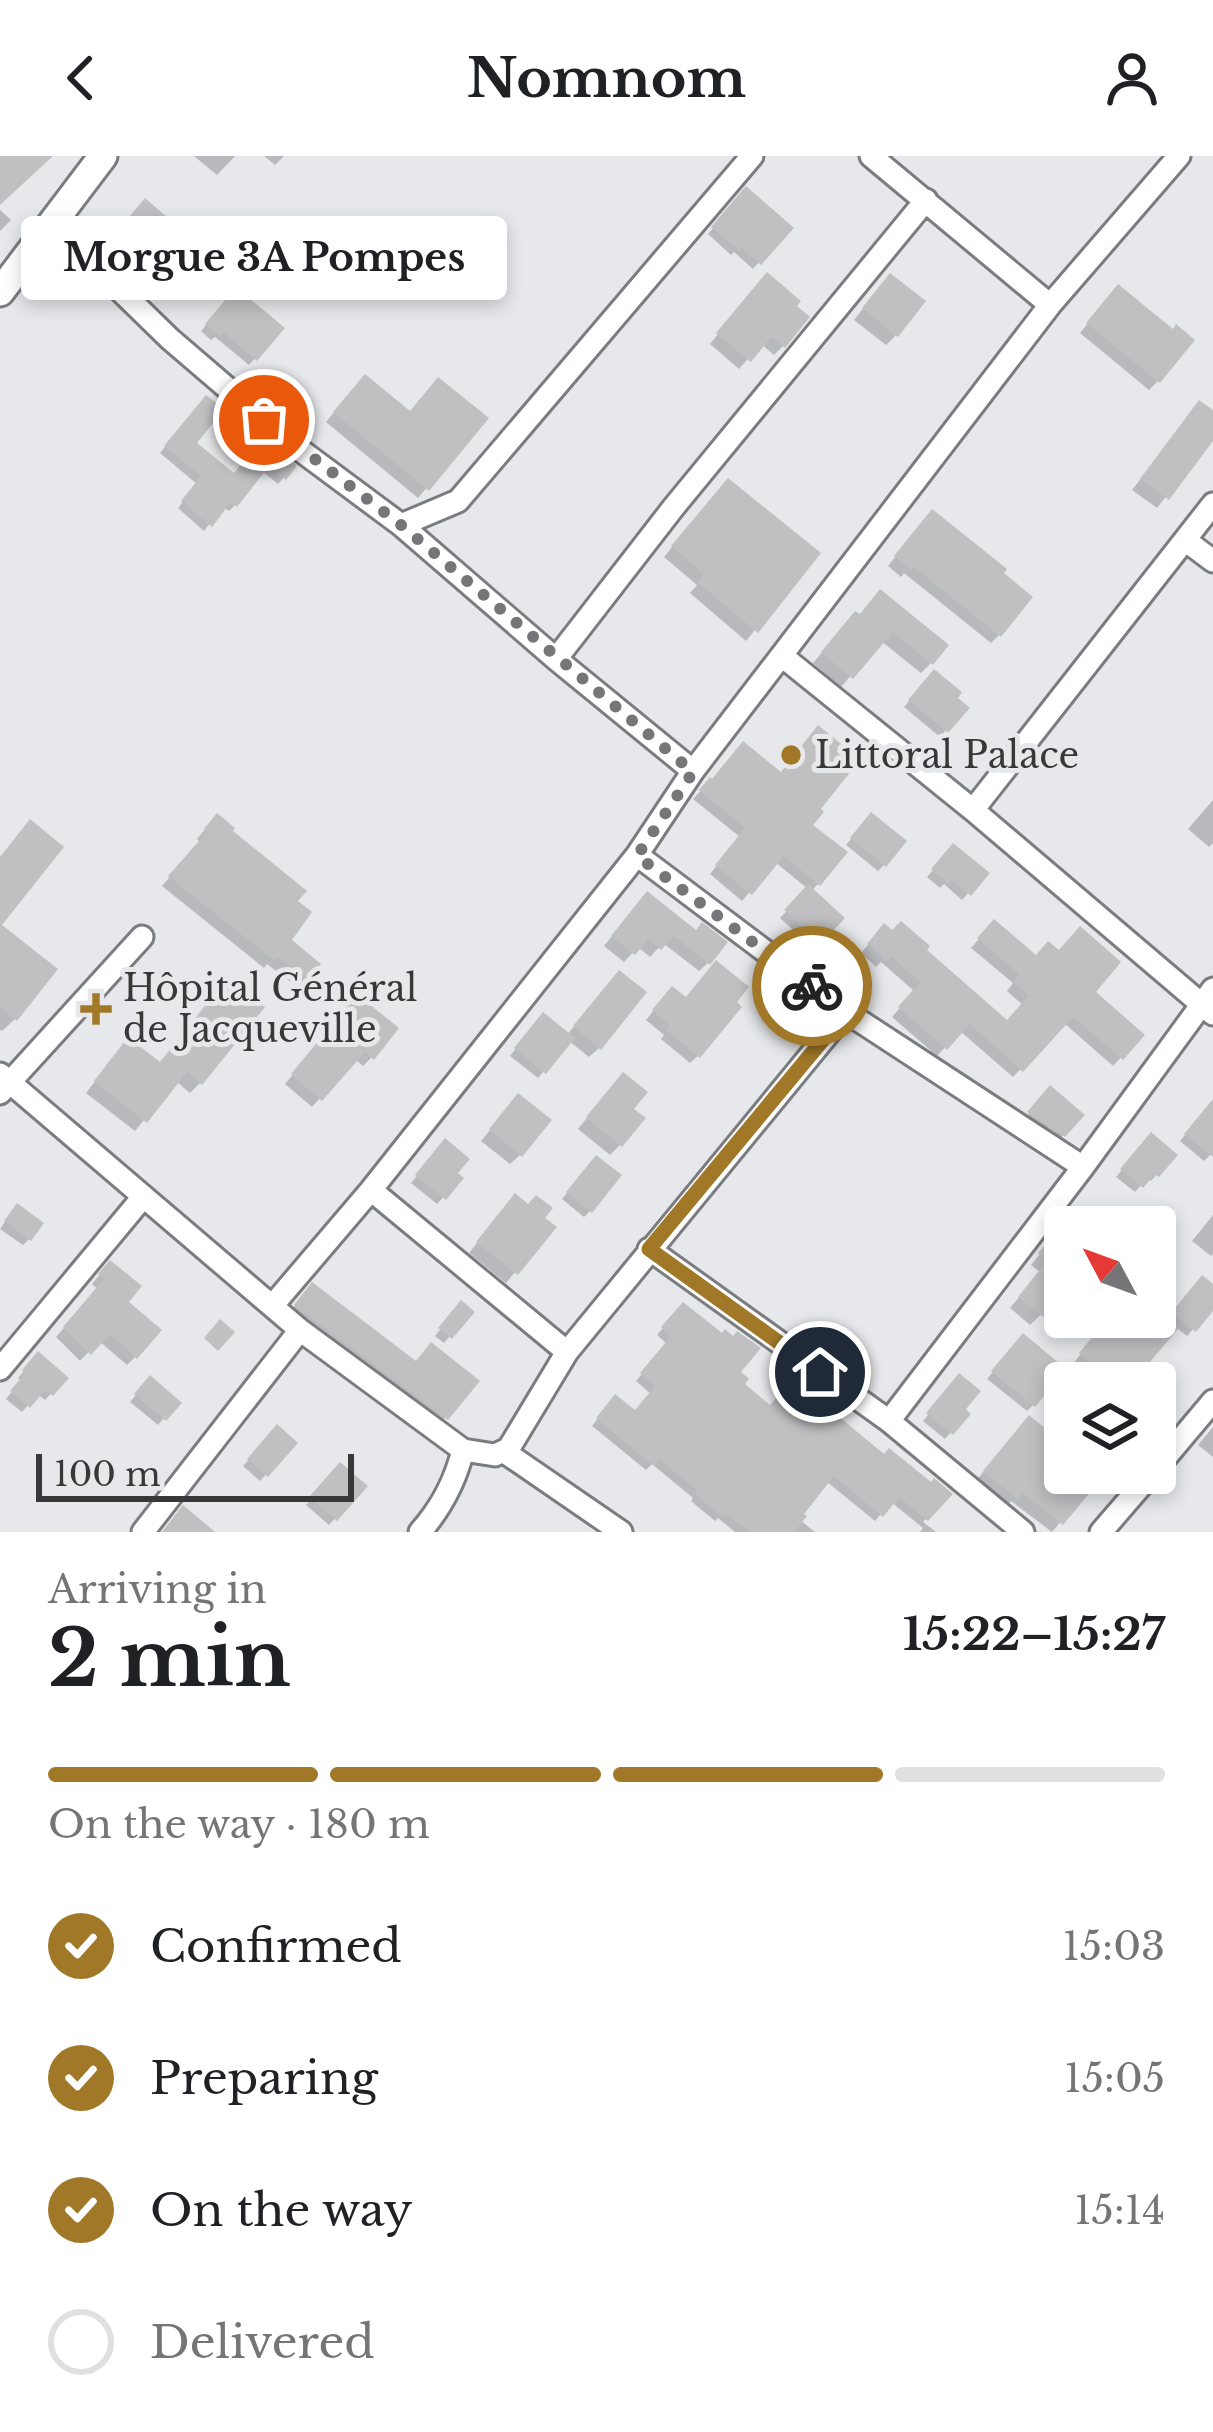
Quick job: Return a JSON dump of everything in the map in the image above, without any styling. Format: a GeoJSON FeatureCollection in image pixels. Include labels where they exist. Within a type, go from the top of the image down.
{"type":"FeatureCollection","features":[{"type":"Feature","properties":{"kind":"main road"},"geometry":{"type":"LineString","coordinates":[[0,292],[104,156]]}},
{"type":"Feature","properties":{"kind":"street"},"geometry":{"type":"LineString","coordinates":[[401,525],[458,502],[752,156]]}},
{"type":"Feature","properties":{"kind":"street"},"geometry":{"type":"LineString","coordinates":[[871,156],[1050,304]]}},
{"type":"Feature","properties":{"kind":"street"},"geometry":{"type":"LineString","coordinates":[[273,1305],[371,1190],[637,856],[693,772],[1050,304],[1179,156]]}},
{"type":"Feature","properties":{"kind":"street"},"geometry":{"type":"LineString","coordinates":[[556,659],[673,508],[926,200]]}},
{"type":"Feature","properties":{"kind":"street"},"geometry":{"type":"LineString","coordinates":[[53,225],[170,339],[296,447],[401,525],[693,772]]}},
{"type":"Feature","properties":{"kind":"street"},"geometry":{"type":"LineString","coordinates":[[973,810],[1213,504]]}},
{"type":"Feature","properties":{"kind":"street"},"geometry":{"type":"LineString","coordinates":[[1185,540],[1213,561]]}},
{"type":"Feature","properties":{"kind":"street"},"geometry":{"type":"LineString","coordinates":[[782,656],[1208,1002],[889,1421]]}},
{"type":"Feature","properties":{"kind":"street"},"geometry":{"type":"LineString","coordinates":[[637,856],[846,1012],[1083,1167]]}},
{"type":"Feature","properties":{"kind":"street"},"geometry":{"type":"LineString","coordinates":[[142,937],[3,1083],[300,1330],[464,1450],[495,1455],[508,1449],[506,1453]]}},
{"type":"Feature","properties":{"kind":"street"},"geometry":{"type":"LineString","coordinates":[[506,1453],[567,1352],[846,1012]]}},
{"type":"Feature","properties":{"kind":"street"},"geometry":{"type":"LineString","coordinates":[[371,1190],[567,1352]]}},
{"type":"Feature","properties":{"kind":"street"},"geometry":{"type":"LineString","coordinates":[[0,1369],[143,1197]]}},
{"type":"Feature","properties":{"kind":"street"},"geometry":{"type":"LineString","coordinates":[[649,1249],[889,1421],[1022,1532]]}},
{"type":"Feature","properties":{"kind":"street"},"geometry":{"type":"LineString","coordinates":[[143,1532],[300,1330]]}},
{"type":"Feature","properties":{"kind":"street"},"geometry":{"type":"LineString","coordinates":[[1176,1445],[1213,1401]]}},
{"type":"Feature","properties":{"kind":"street"},"geometry":{"type":"LineString","coordinates":[[420,1532],[446,1498],[464,1450]]}},
{"type":"Feature","properties":{"kind":"street"},"geometry":{"type":"LineString","coordinates":[[506,1453],[621,1532]]}},
{"type":"Feature","properties":{"kind":"street"},"geometry":{"type":"LineString","coordinates":[[1102,1532],[1134,1494]]}},
{"type":"Feature","properties":{"kind":"building"},"geometry":{"type":"Polygon","coordinates":[[[0,156],[53,156],[0,205],[0,156]]]}},
{"type":"Feature","properties":{"kind":"building"},"geometry":{"type":"Polygon","coordinates":[[[746,186],[794,228],[761,265],[711,227],[746,186]]]}},
{"type":"Feature","properties":{"kind":"building"},"geometry":{"type":"Polygon","coordinates":[[[145,198],[167,217],[152,236],[129,217],[145,198]]]}},
{"type":"Feature","properties":{"kind":"building"},"geometry":{"type":"Polygon","coordinates":[[[198,242],[213,254],[189,283],[174,270],[198,242]]]}},
{"type":"Feature","properties":{"kind":"building"},"geometry":{"type":"Polygon","coordinates":[[[767,272],[801,301],[797,306],[810,317],[785,348],[771,337],[751,362],[716,333],[767,272]]]}},
{"type":"Feature","properties":{"kind":"building"},"geometry":{"type":"Polygon","coordinates":[[[890,273],[926,301],[898,337],[862,308],[890,273]]]}},
{"type":"Feature","properties":{"kind":"building"},"geometry":{"type":"Polygon","coordinates":[[[246,275],[260,287],[250,299],[285,328],[257,361],[223,332],[220,336],[205,324],[246,275]]]}},
{"type":"Feature","properties":{"kind":"building"},"geometry":{"type":"Polygon","coordinates":[[[1118,284],[1173,329],[1176,324],[1195,340],[1160,383],[1086,323],[1118,284]]]}},
{"type":"Feature","properties":{"kind":"building"},"geometry":{"type":"Polygon","coordinates":[[[365,374],[410,411],[438,377],[489,418],[429,491],[333,412],[365,374]]]}},
{"type":"Feature","properties":{"kind":"building"},"geometry":{"type":"Polygon","coordinates":[[[206,395],[224,409],[197,443],[234,473],[262,438],[297,466],[286,480],[269,466],[237,507],[231,502],[212,527],[181,501],[201,476],[164,446],[206,395]]]}},
{"type":"Feature","properties":{"kind":"building"},"geometry":{"type":"Polygon","coordinates":[[[1199,400],[1213,410],[1213,441],[1169,500],[1140,479],[1199,400]]]}},
{"type":"Feature","properties":{"kind":"building"},"geometry":{"type":"Polygon","coordinates":[[[728,478],[821,553],[758,633],[697,582],[704,574],[671,546],[728,478]]]}},
{"type":"Feature","properties":{"kind":"building"},"geometry":{"type":"Polygon","coordinates":[[[932,509],[1007,569],[1004,573],[1033,597],[1001,637],[894,556],[932,509]]]}},
{"type":"Feature","properties":{"kind":"building"},"geometry":{"type":"Polygon","coordinates":[[[880,589],[949,645],[933,665],[893,632],[853,679],[821,652],[880,589]]]}},
{"type":"Feature","properties":{"kind":"building"},"geometry":{"type":"Polygon","coordinates":[[[934,669],[962,692],[958,698],[970,708],[948,733],[908,700],[934,669]]]}},
{"type":"Feature","properties":{"kind":"building"},"geometry":{"type":"Polygon","coordinates":[[[818,725],[846,748],[841,754],[855,766],[813,825],[848,852],[820,886],[784,856],[752,895],[715,865],[745,828],[699,790],[743,741],[781,772],[818,725]]]}},
{"type":"Feature","properties":{"kind":"building"},"geometry":{"type":"Polygon","coordinates":[[[871,812],[907,841],[886,867],[850,838],[871,812]]]}},
{"type":"Feature","properties":{"kind":"building"},"geometry":{"type":"Polygon","coordinates":[[[217,813],[307,891],[298,901],[312,912],[292,940],[321,964],[308,980],[278,957],[275,961],[168,876],[207,832],[204,829],[217,813]]]}},
{"type":"Feature","properties":{"kind":"building"},"geometry":{"type":"Polygon","coordinates":[[[30,819],[64,847],[2,925],[58,969],[17,1021],[0,1007],[0,857],[30,819]]]}},
{"type":"Feature","properties":{"kind":"building"},"geometry":{"type":"Polygon","coordinates":[[[953,843],[990,873],[971,896],[931,869],[953,843]]]}},
{"type":"Feature","properties":{"kind":"building"},"geometry":{"type":"Polygon","coordinates":[[[808,884],[845,918],[821,944],[784,910],[808,884]]]}},
{"type":"Feature","properties":{"kind":"building"},"geometry":{"type":"Polygon","coordinates":[[[647,891],[696,930],[702,922],[728,942],[710,965],[674,936],[661,950],[648,939],[635,955],[611,936],[647,891]]]}},
{"type":"Feature","properties":{"kind":"building"},"geometry":{"type":"Polygon","coordinates":[[[994,919],[1036,955],[1048,941],[1059,950],[1080,926],[1121,962],[1096,992],[1145,1035],[1123,1060],[1073,1017],[1023,1072],[970,1024],[947,1050],[898,1007],[920,982],[891,956],[886,961],[867,944],[884,923],[892,930],[901,921],[1007,1020],[1029,995],[1013,981],[1019,974],[977,938],[994,919]]]}},
{"type":"Feature","properties":{"kind":"building"},"geometry":{"type":"Polygon","coordinates":[[[716,960],[749,987],[737,1002],[742,1007],[700,1058],[666,1030],[670,1026],[652,1010],[672,986],[686,997],[716,960]]]}},
{"type":"Feature","properties":{"kind":"building"},"geometry":{"type":"Polygon","coordinates":[[[619,970],[647,992],[601,1050],[573,1026],[619,970]]]}},
{"type":"Feature","properties":{"kind":"building"},"geometry":{"type":"Polygon","coordinates":[[[228,977],[265,1007],[202,1085],[187,1072],[147,1123],[94,1081],[128,1037],[160,1062],[228,977]]]}},
{"type":"Feature","properties":{"kind":"building"},"geometry":{"type":"Polygon","coordinates":[[[792,992],[816,1011],[803,1028],[779,1008],[792,992]]]}},
{"type":"Feature","properties":{"kind":"building"},"geometry":{"type":"Polygon","coordinates":[[[357,994],[399,1028],[374,1060],[365,1052],[322,1101],[291,1074],[357,994]]]}},
{"type":"Feature","properties":{"kind":"building"},"geometry":{"type":"Polygon","coordinates":[[[543,1012],[575,1038],[546,1074],[514,1048],[543,1012]]]}},
{"type":"Feature","properties":{"kind":"building"},"geometry":{"type":"Polygon","coordinates":[[[623,1072],[648,1092],[634,1109],[646,1118],[622,1147],[586,1117],[623,1072]]]}},
{"type":"Feature","properties":{"kind":"building"},"geometry":{"type":"Polygon","coordinates":[[[1050,1085],[1085,1115],[1065,1137],[1027,1112],[1050,1085]]]}},
{"type":"Feature","properties":{"kind":"building"},"geometry":{"type":"Polygon","coordinates":[[[518,1093],[552,1120],[522,1157],[489,1129],[518,1093]]]}},
{"type":"Feature","properties":{"kind":"building"},"geometry":{"type":"Polygon","coordinates":[[[1213,1099],[1213,1157],[1184,1134],[1213,1099]]]}},
{"type":"Feature","properties":{"kind":"building"},"geometry":{"type":"Polygon","coordinates":[[[1151,1132],[1178,1155],[1143,1188],[1120,1169],[1151,1132]]]}},
{"type":"Feature","properties":{"kind":"building"},"geometry":{"type":"Polygon","coordinates":[[[445,1138],[470,1159],[458,1173],[464,1178],[446,1200],[415,1175],[445,1138]]]}},
{"type":"Feature","properties":{"kind":"building"},"geometry":{"type":"Polygon","coordinates":[[[596,1155],[622,1175],[592,1213],[566,1192],[596,1155]]]}},
{"type":"Feature","properties":{"kind":"building"},"geometry":{"type":"Polygon","coordinates":[[[515,1193],[528,1204],[536,1195],[553,1208],[545,1218],[557,1227],[518,1275],[476,1242],[515,1193]]]}},
{"type":"Feature","properties":{"kind":"building"},"geometry":{"type":"Polygon","coordinates":[[[17,1203],[44,1223],[31,1241],[4,1221],[17,1203]]]}},
{"type":"Feature","properties":{"kind":"building"},"geometry":{"type":"Polygon","coordinates":[[[110,1260],[142,1286],[129,1302],[162,1330],[137,1359],[110,1334],[91,1355],[63,1327],[104,1279],[98,1274],[110,1260]]]}},
{"type":"Feature","properties":{"kind":"building"},"geometry":{"type":"Polygon","coordinates":[[[1044,1265],[1044,1316],[1018,1297],[1044,1265]]]}},
{"type":"Feature","properties":{"kind":"building"},"geometry":{"type":"Polygon","coordinates":[[[1202,1275],[1213,1284],[1213,1311],[1196,1332],[1176,1317],[1176,1307],[1202,1275]]]}},
{"type":"Feature","properties":{"kind":"building"},"geometry":{"type":"Polygon","coordinates":[[[312,1282],[416,1361],[431,1342],[480,1381],[448,1420],[294,1305],[312,1282]]]}},
{"type":"Feature","properties":{"kind":"building"},"geometry":{"type":"Polygon","coordinates":[[[461,1300],[475,1312],[452,1339],[438,1328],[461,1300]]]}},
{"type":"Feature","properties":{"kind":"building"},"geometry":{"type":"Polygon","coordinates":[[[683,1302],[722,1333],[725,1329],[733,1336],[737,1331],[761,1348],[741,1372],[749,1379],[745,1384],[770,1405],[796,1374],[884,1454],[889,1448],[953,1494],[928,1521],[899,1497],[883,1517],[834,1476],[794,1532],[749,1532],[726,1514],[723,1517],[659,1459],[654,1466],[596,1418],[615,1394],[635,1410],[655,1386],[640,1373],[671,1336],[661,1327],[683,1302]]]}},
{"type":"Feature","properties":{"kind":"building"},"geometry":{"type":"Polygon","coordinates":[[[220,1319],[235,1332],[218,1351],[204,1338],[220,1319]]]}},
{"type":"Feature","properties":{"kind":"building"},"geometry":{"type":"Polygon","coordinates":[[[1023,1333],[1058,1362],[1044,1362],[1044,1396],[1035,1407],[991,1371],[1023,1333]]]}},
{"type":"Feature","properties":{"kind":"building"},"geometry":{"type":"Polygon","coordinates":[[[1092,1338],[1170,1338],[1150,1362],[1090,1362],[1079,1353],[1092,1338]]]}},
{"type":"Feature","properties":{"kind":"building"},"geometry":{"type":"Polygon","coordinates":[[[38,1351],[69,1378],[53,1396],[45,1390],[30,1408],[10,1391],[38,1351]]]}},
{"type":"Feature","properties":{"kind":"building"},"geometry":{"type":"Polygon","coordinates":[[[959,1373],[981,1391],[966,1409],[971,1414],[953,1435],[926,1413],[959,1373]]]}},
{"type":"Feature","properties":{"kind":"building"},"geometry":{"type":"Polygon","coordinates":[[[150,1375],[182,1403],[166,1421],[134,1394],[150,1375]]]}},
{"type":"Feature","properties":{"kind":"building"},"geometry":{"type":"Polygon","coordinates":[[[1029,1415],[1044,1428],[1044,1494],[1089,1494],[1063,1525],[1023,1493],[1017,1499],[983,1471],[1029,1415]]]}},
{"type":"Feature","properties":{"kind":"building"},"geometry":{"type":"Polygon","coordinates":[[[277,1424],[298,1443],[268,1477],[247,1459],[277,1424]]]}},
{"type":"Feature","properties":{"kind":"building"},"geometry":{"type":"Polygon","coordinates":[[[340,1462],[368,1486],[337,1521],[309,1497],[340,1462]]]}},
{"type":"Feature","properties":{"kind":"building"},"geometry":{"type":"Polygon","coordinates":[[[183,1505],[215,1532],[162,1532],[183,1505]]]}},
{"type":"Feature","properties":{"kind":"way so far"},"geometry":{"type":"LineString","coordinates":[[264,420],[401,525],[693,772],[637,856],[812,986]]}},
{"type":"Feature","properties":{"kind":"place","name":"Morgue 3A Pompes"},"geometry":{"type":"Point","coordinates":[264,420]}},
{"type":"Feature","properties":{"kind":"place","name":"Littoral Palace"},"geometry":{"type":"Point","coordinates":[791,755]}},
{"type":"Feature","properties":{"kind":"place","name":"Hôpital Général de Jacqueville"},"geometry":{"type":"Point","coordinates":[96,1009]}},
{"type":"Feature","properties":{"kind":"route"},"geometry":{"type":"LineString","coordinates":[[812,986],[846,1012],[649,1249],[820,1372]]}}]}
